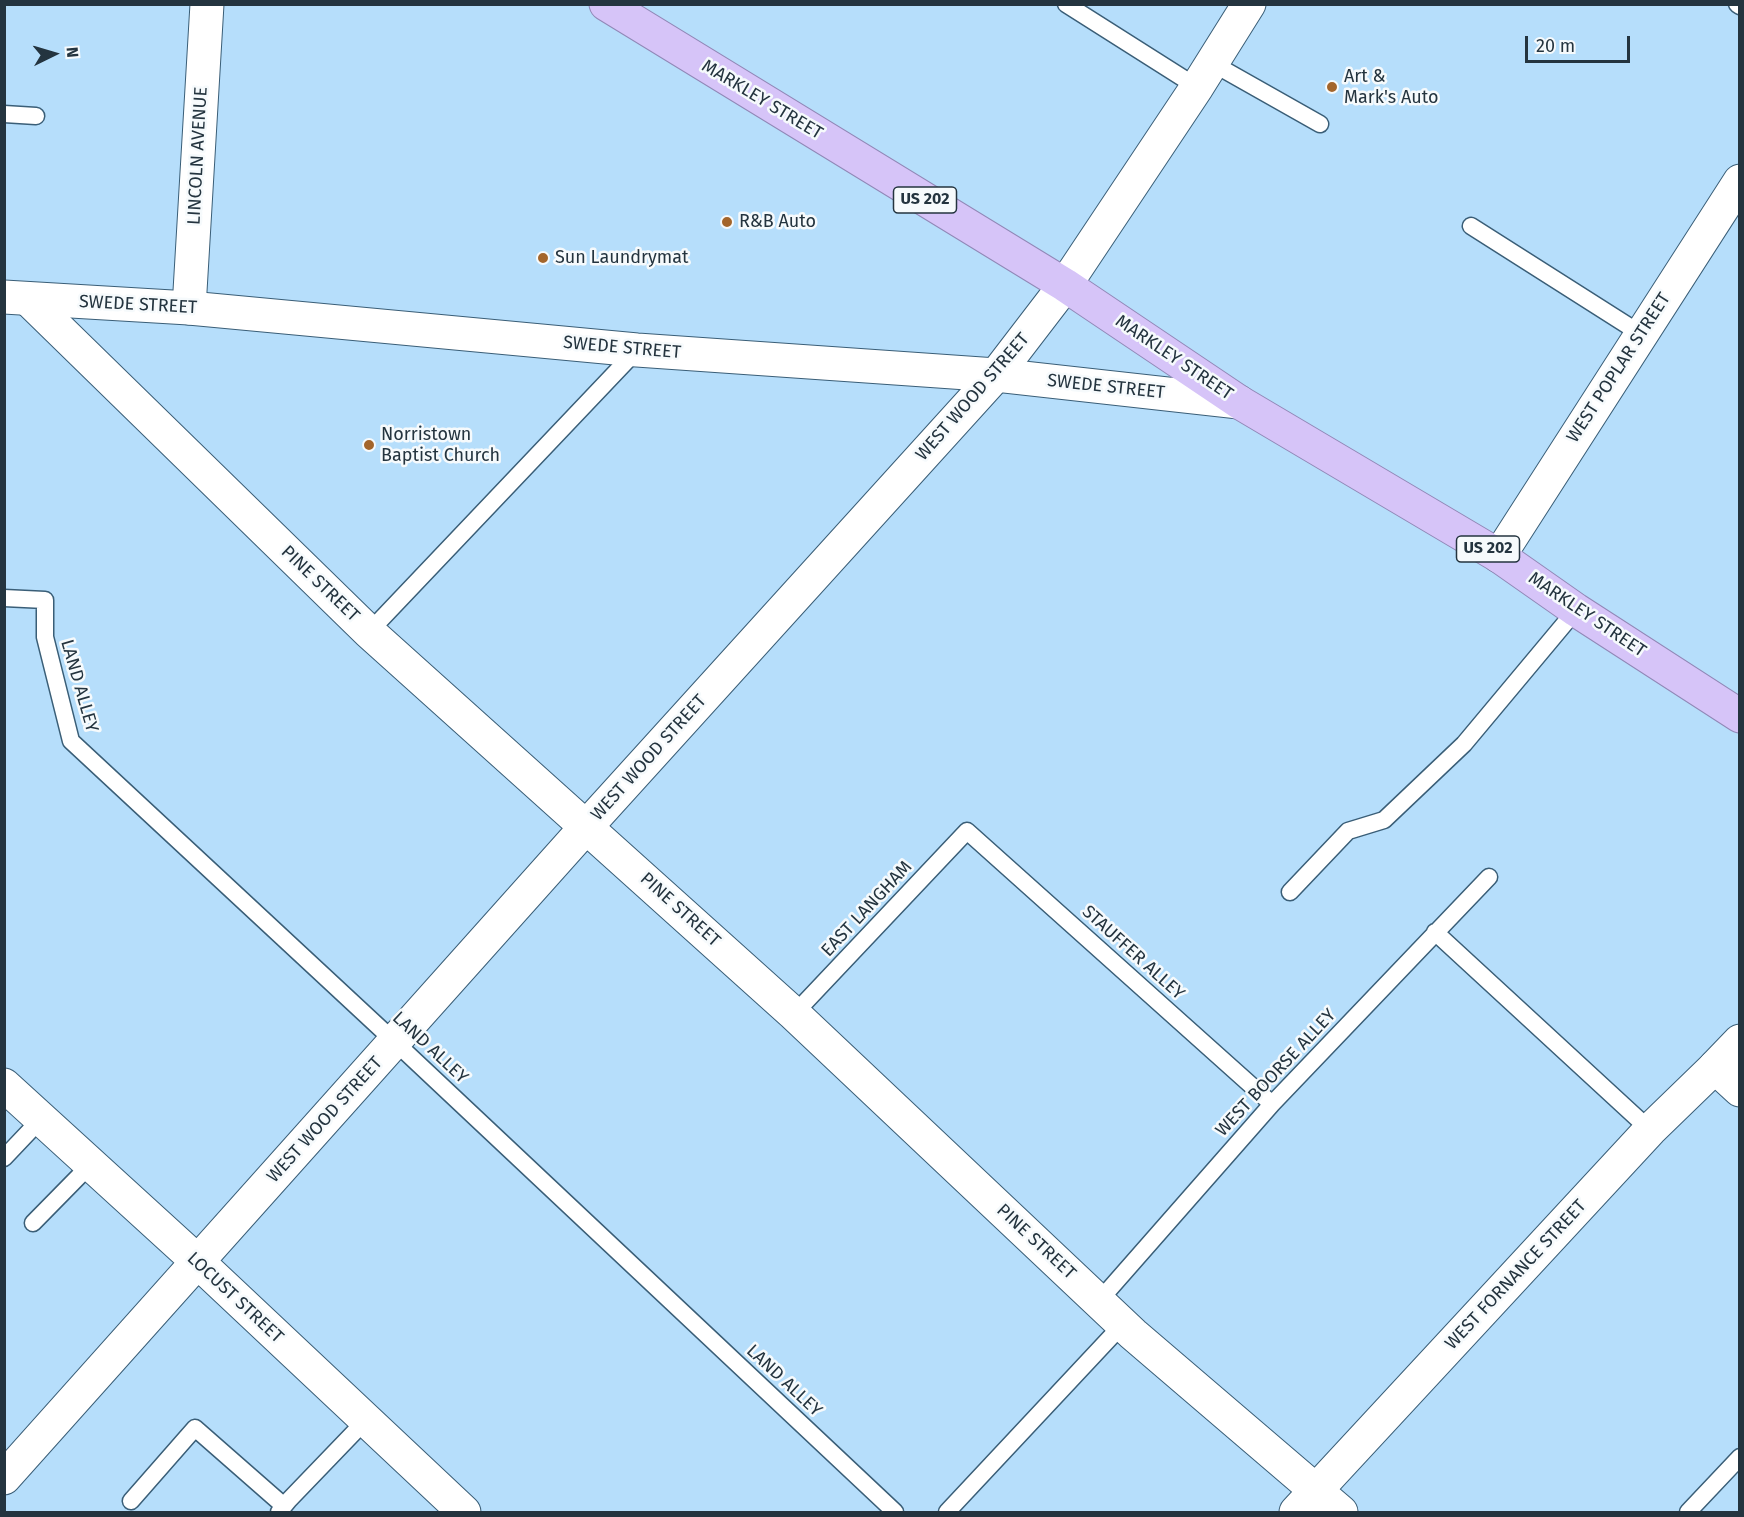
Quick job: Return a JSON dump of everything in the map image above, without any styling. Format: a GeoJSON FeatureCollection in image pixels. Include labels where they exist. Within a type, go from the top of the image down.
{"type":"FeatureCollection","features":[{"type":"Feature","properties":{"kind":"highway","name":"MARKLEY STREET"},"geometry":{"type":"LineString","coordinates":[[606,4],[1065,285],[1239,402],[1499,556],[1576,610],[1740,716]]}},
{"type":"Feature","properties":{"kind":"street","name":"LINCOLN AVENUE"},"geometry":{"type":"LineString","coordinates":[[189,308],[207,4]]}},
{"type":"Feature","properties":{"kind":"street","name":"WEST WOOD STREET"},"geometry":{"type":"LineString","coordinates":[[6,1472],[996,375],[1065,285],[1204,75],[1248,4]]}},
{"type":"Feature","properties":{"kind":"street","name":"WEST POPLAR STREET"},"geometry":{"type":"LineString","coordinates":[[1499,556],[1740,181]]}},
{"type":"Feature","properties":{"kind":"street","name":"SWEDE STREET"},"geometry":{"type":"LineString","coordinates":[[16,298],[189,308],[637,350],[996,375],[1239,402]]}},
{"type":"Feature","properties":{"kind":"street","name":"PINE STREET"},"geometry":{"type":"LineString","coordinates":[[16,298],[369,632],[794,1014],[1099,1301],[1306,1501],[1341,1512]]}},
{"type":"Feature","properties":{"kind":"street","name":"WEST FORNANCE STREET"},"geometry":{"type":"LineString","coordinates":[[1306,1501],[1650,1130],[1740,1041]]}},
{"type":"Feature","properties":{"kind":"street"},"geometry":{"type":"LineString","coordinates":[[1715,1067],[1740,1090]]}},
{"type":"Feature","properties":{"kind":"street","name":"LOCUST STREET"},"geometry":{"type":"LineString","coordinates":[[4,1085],[464,1512]]}},
{"type":"Feature","properties":{"kind":"lane"},"geometry":{"type":"LineString","coordinates":[[1066,4],[1204,75],[1320,124]]}},
{"type":"Feature","properties":{"kind":"lane"},"geometry":{"type":"LineString","coordinates":[[4,114],[36,117]]}},
{"type":"Feature","properties":{"kind":"lane"},"geometry":{"type":"LineString","coordinates":[[1471,226],[1641,334]]}},
{"type":"Feature","properties":{"kind":"lane"},"geometry":{"type":"LineString","coordinates":[[369,632],[637,350]]}},
{"type":"Feature","properties":{"kind":"lane","name":"LAND ALLEY"},"geometry":{"type":"LineString","coordinates":[[4,598],[45,600],[45,638],[70,741],[896,1512]]}},
{"type":"Feature","properties":{"kind":"lane"},"geometry":{"type":"LineString","coordinates":[[1290,892],[1348,831],[1384,820],[1464,744],[1576,610]]}},
{"type":"Feature","properties":{"kind":"lane","name":"EAST LANGHAM"},"geometry":{"type":"LineString","coordinates":[[794,1014],[968,831]]}},
{"type":"Feature","properties":{"kind":"lane","name":"STAUFFER ALLEY"},"geometry":{"type":"LineString","coordinates":[[968,831],[1272,1104]]}},
{"type":"Feature","properties":{"kind":"lane","name":"WEST BOORSE ALLEY"},"geometry":{"type":"LineString","coordinates":[[1099,1301],[1272,1104],[1489,877]]}},
{"type":"Feature","properties":{"kind":"lane"},"geometry":{"type":"LineString","coordinates":[[1435,932],[1650,1130]]}},
{"type":"Feature","properties":{"kind":"lane"},"geometry":{"type":"LineString","coordinates":[[4,1158],[41,1119]]}},
{"type":"Feature","properties":{"kind":"lane"},"geometry":{"type":"LineString","coordinates":[[33,1223],[91,1164]]}},
{"type":"Feature","properties":{"kind":"lane"},"geometry":{"type":"LineString","coordinates":[[947,1512],[1123,1324]]}},
{"type":"Feature","properties":{"kind":"lane"},"geometry":{"type":"LineString","coordinates":[[131,1501],[195,1428],[282,1509],[366,1420]]}},
{"type":"Feature","properties":{"kind":"lane"},"geometry":{"type":"LineString","coordinates":[[1688,1512],[1736,1467]]}},
{"type":"Feature","properties":{"kind":"place","name":"Art & Mark's Auto"},"geometry":{"type":"Point","coordinates":[1332,87]}},
{"type":"Feature","properties":{"kind":"place","name":"R&B Auto"},"geometry":{"type":"Point","coordinates":[727,222]}},
{"type":"Feature","properties":{"kind":"place","name":"Sun Laundrymat"},"geometry":{"type":"Point","coordinates":[543,258]}},
{"type":"Feature","properties":{"kind":"place","name":"Norristown Baptist Church"},"geometry":{"type":"Point","coordinates":[369,445]}}]}
